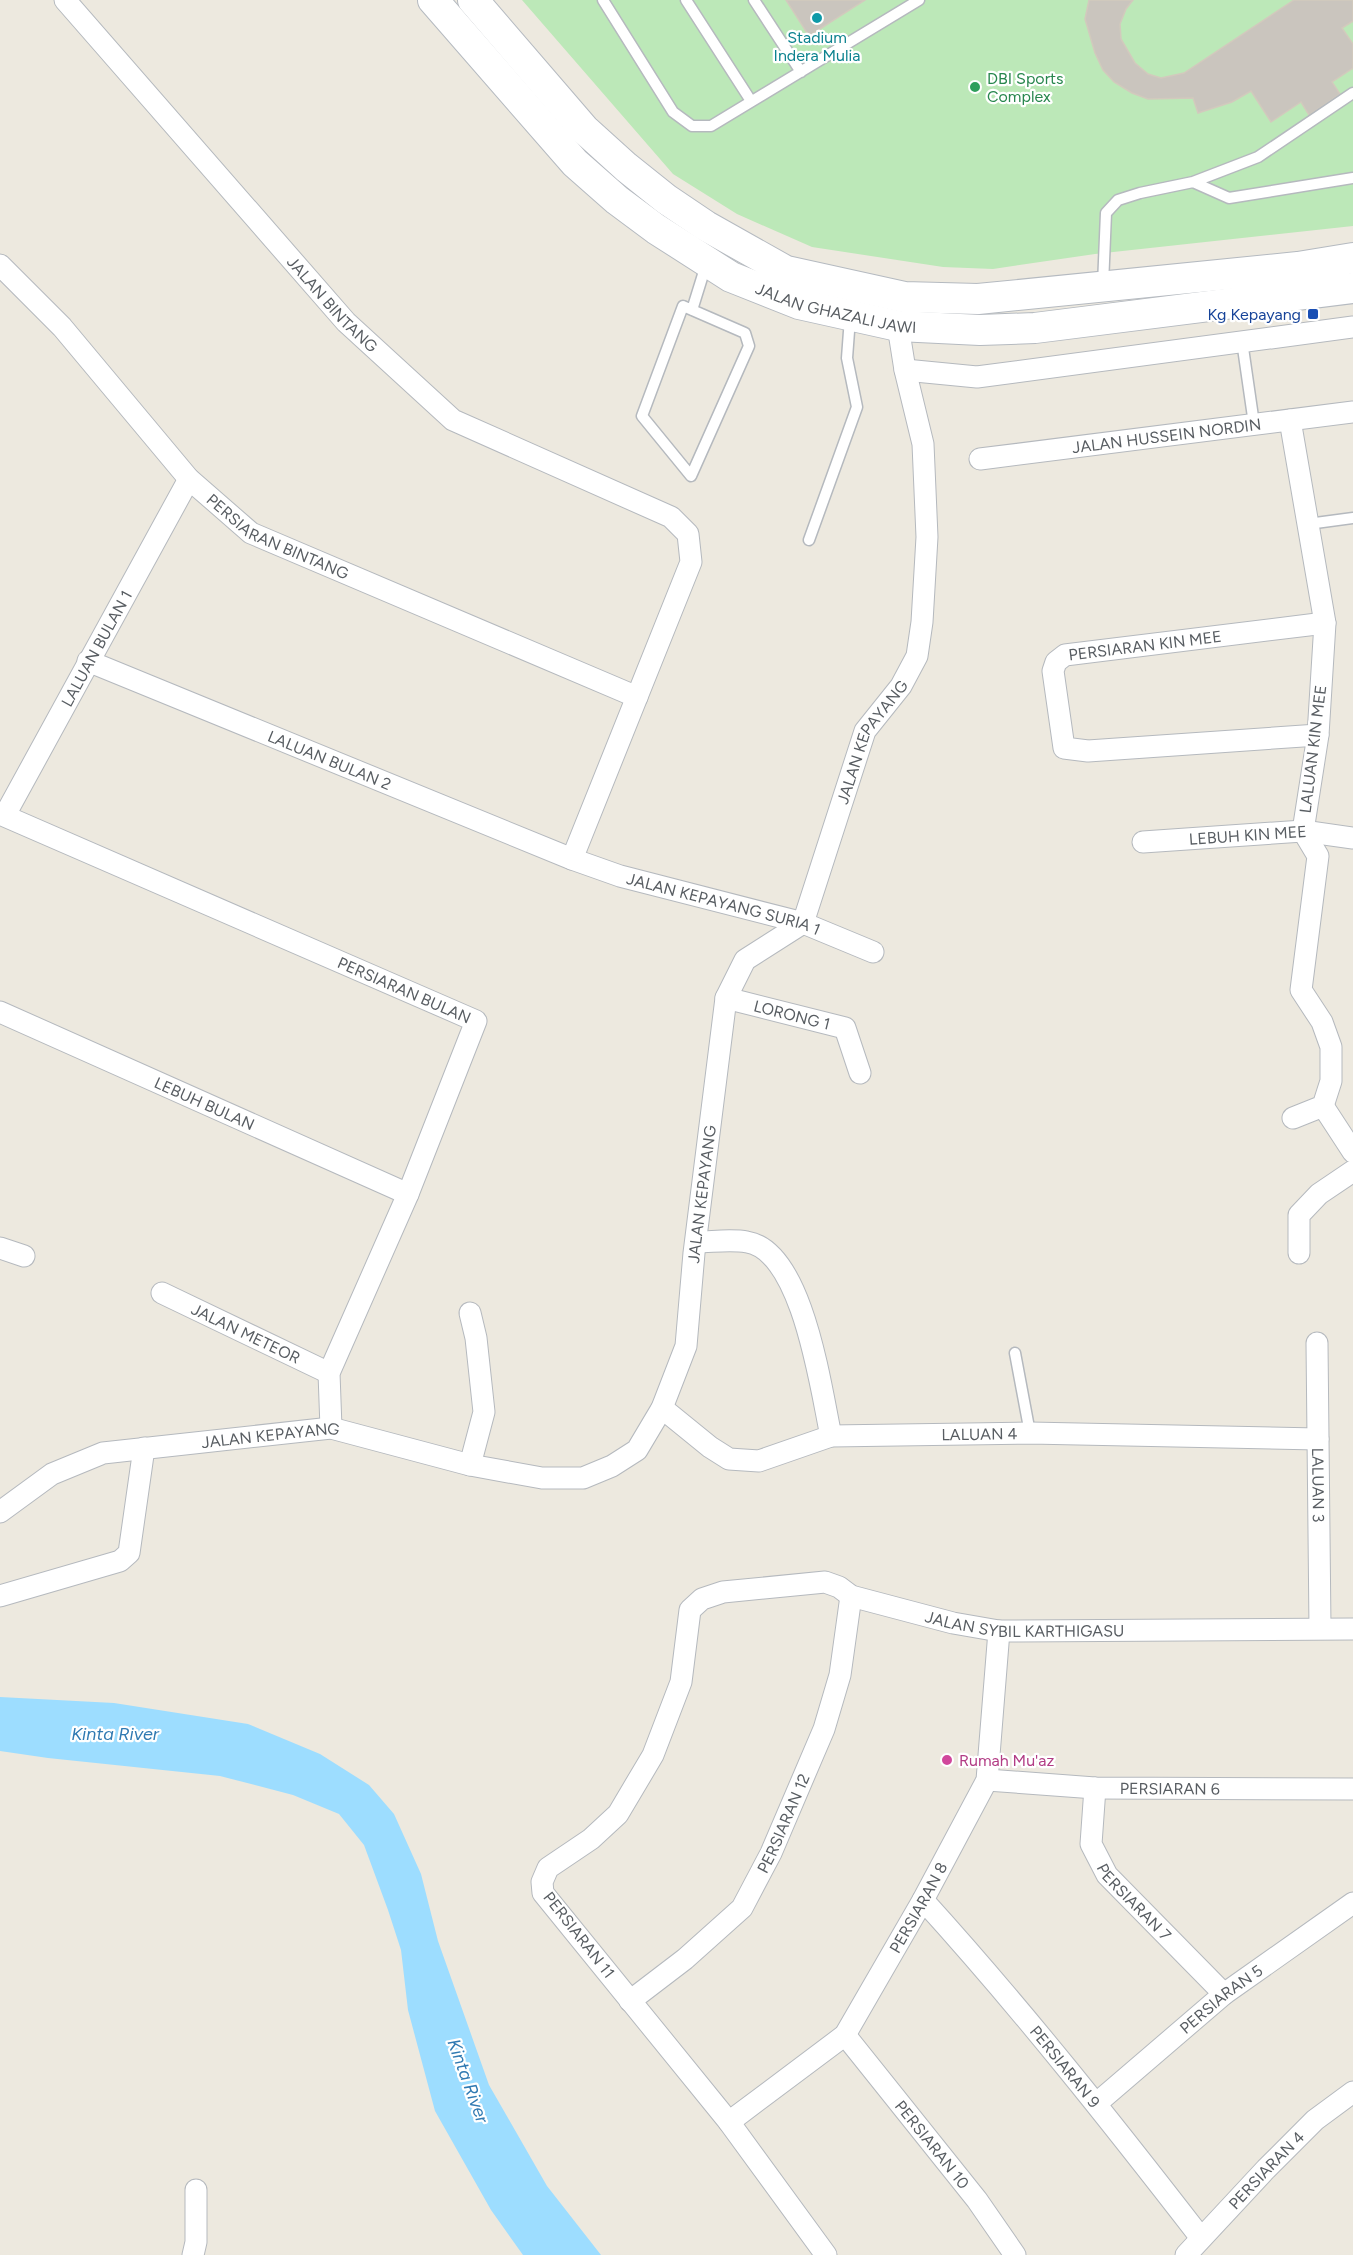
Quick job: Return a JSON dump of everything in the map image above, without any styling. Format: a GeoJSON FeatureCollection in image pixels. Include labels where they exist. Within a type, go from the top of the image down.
{"type":"FeatureCollection","features":[{"type":"Feature","properties":{"kind":"main road","name":"JALAN GHAZALI JAWI"},"geometry":{"type":"LineString","coordinates":[[432,0],[574,163],[617,200],[656,229],[731,277],[800,304],[898,326],[980,330],[1035,328],[1353,288]]}},
{"type":"Feature","properties":{"kind":"main road","name":"JALAN GHAZALI JAWI"},"geometry":{"type":"LineString","coordinates":[[473,0],[584,129],[626,167],[666,199],[706,226],[786,271],[904,297],[978,299],[1298,267],[1353,258]]}},
{"type":"Feature","properties":{"kind":"main road"},"geometry":{"type":"LineString","coordinates":[[786,271],[810,289],[885,309],[893,316],[898,326]]}},
{"type":"Feature","properties":{"kind":"street","name":"JALAN BINTANG"},"geometry":{"type":"LineString","coordinates":[[64,0],[346,322],[453,420],[671,517],[688,534],[691,562],[637,697]]}},
{"type":"Feature","properties":{"kind":"street","name":"PERSIARAN BINTANG"},"geometry":{"type":"LineString","coordinates":[[0,265],[62,327],[189,479],[251,533],[637,697]]}},
{"type":"Feature","properties":{"kind":"street","name":"JALAN KEPAYANG"},"geometry":{"type":"LineString","coordinates":[[0,1512],[52,1474],[103,1453],[331,1428],[470,1465],[542,1478],[583,1478],[612,1466],[637,1450],[662,1408],[686,1346],[726,999],[746,960],[802,923],[865,730],[901,686],[917,656],[922,622],[927,537],[923,444],[905,370],[898,326]]}},
{"type":"Feature","properties":{"kind":"street"},"geometry":{"type":"LineString","coordinates":[[905,370],[976,377],[1353,327]]}},
{"type":"Feature","properties":{"kind":"street","name":"JALAN HUSSEIN NORDIN"},"geometry":{"type":"LineString","coordinates":[[980,459],[1353,412]]}},
{"type":"Feature","properties":{"kind":"street","name":"LALUAN KIN MEE"},"geometry":{"type":"LineString","coordinates":[[1290,420],[1325,623],[1318,735],[1303,831],[1318,856],[1301,990],[1322,1022],[1331,1047],[1331,1081],[1323,1106]]}},
{"type":"Feature","properties":{"kind":"street","name":"LALUAN BULAN 1"},"geometry":{"type":"LineString","coordinates":[[2,814],[189,479]]}},
{"type":"Feature","properties":{"kind":"street","name":"PERSIARAN KIN MEE"},"geometry":{"type":"LineString","coordinates":[[1318,735],[1088,751],[1064,748],[1053,671],[1056,662],[1065,655],[1325,623]]}},
{"type":"Feature","properties":{"kind":"street","name":"LALUAN BULAN 2"},"geometry":{"type":"LineString","coordinates":[[88,661],[572,859]]}},
{"type":"Feature","properties":{"kind":"street"},"geometry":{"type":"LineString","coordinates":[[572,859],[637,697]]}},
{"type":"Feature","properties":{"kind":"street","name":"PERSIARAN BULAN"},"geometry":{"type":"LineString","coordinates":[[2,814],[476,1021],[408,1194],[329,1373],[331,1428]]}},
{"type":"Feature","properties":{"kind":"street","name":"LEBUH KIN MEE"},"geometry":{"type":"LineString","coordinates":[[1143,842],[1303,831],[1353,838]]}},
{"type":"Feature","properties":{"kind":"street","name":"JALAN KEPAYANG SURIA 1"},"geometry":{"type":"LineString","coordinates":[[572,859],[620,876],[802,923],[873,951]]}},
{"type":"Feature","properties":{"kind":"street","name":"LORONG 1"},"geometry":{"type":"LineString","coordinates":[[726,999],[845,1028],[860,1073]]}},
{"type":"Feature","properties":{"kind":"street","name":"LEBUH BULAN"},"geometry":{"type":"LineString","coordinates":[[0,1012],[408,1194]]}},
{"type":"Feature","properties":{"kind":"street"},"geometry":{"type":"LineString","coordinates":[[1293,1118],[1323,1106],[1353,1152]]}},
{"type":"Feature","properties":{"kind":"street"},"geometry":{"type":"LineString","coordinates":[[1299,1253],[1299,1215],[1319,1194],[1353,1171]]}},
{"type":"Feature","properties":{"kind":"street"},"geometry":{"type":"LineString","coordinates":[[697,1242],[748,1242],[760,1247],[773,1257],[795,1290],[813,1347],[831,1436]]}},
{"type":"Feature","properties":{"kind":"street"},"geometry":{"type":"LineString","coordinates":[[0,1248],[24,1256]]}},
{"type":"Feature","properties":{"kind":"street","name":"JALAN METEOR"},"geometry":{"type":"LineString","coordinates":[[162,1293],[329,1373]]}},
{"type":"Feature","properties":{"kind":"street"},"geometry":{"type":"LineString","coordinates":[[470,1313],[476,1338],[484,1412],[470,1465]]}},
{"type":"Feature","properties":{"kind":"street","name":"LALUAN 3"},"geometry":{"type":"LineString","coordinates":[[1317,1343],[1320,1628]]}},
{"type":"Feature","properties":{"kind":"street","name":"LALUAN 4"},"geometry":{"type":"LineString","coordinates":[[662,1408],[710,1447],[729,1459],[759,1461],[831,1436],[1030,1433],[1318,1439]]}},
{"type":"Feature","properties":{"kind":"street"},"geometry":{"type":"LineString","coordinates":[[0,1596],[120,1561],[129,1553],[144,1448]]}},
{"type":"Feature","properties":{"kind":"street","name":"JALAN SYBIL KARTHIGASU"},"geometry":{"type":"LineString","coordinates":[[702,1599],[723,1592],[825,1582],[839,1587],[851,1596],[953,1623],[999,1631],[1353,1629]]}},
{"type":"Feature","properties":{"kind":"street","name":"PERSIARAN 12"},"geometry":{"type":"LineString","coordinates":[[630,2001],[685,1959],[742,1908],[771,1853],[824,1728],[840,1675],[851,1596]]}},
{"type":"Feature","properties":{"kind":"street","name":"PERSIARAN 11"},"geometry":{"type":"LineString","coordinates":[[702,1599],[690,1610],[681,1682],[653,1755],[618,1814],[591,1839],[548,1869],[542,1882],[543,1893],[729,2122],[826,2255]]}},
{"type":"Feature","properties":{"kind":"street","name":"PERSIARAN 8"},"geometry":{"type":"LineString","coordinates":[[729,2122],[845,2035],[923,1900],[987,1780],[999,1631]]}},
{"type":"Feature","properties":{"kind":"street","name":"PERSIARAN 6"},"geometry":{"type":"LineString","coordinates":[[987,1780],[1095,1788],[1353,1790]]}},
{"type":"Feature","properties":{"kind":"street","name":"PERSIARAN 7"},"geometry":{"type":"LineString","coordinates":[[1095,1788],[1091,1844],[1107,1875],[1224,1994]]}},
{"type":"Feature","properties":{"kind":"street","name":"PERSIARAN 9"},"geometry":{"type":"LineString","coordinates":[[923,1900],[1096,2103],[1201,2238]]}},
{"type":"Feature","properties":{"kind":"street","name":"PERSIARAN 5"},"geometry":{"type":"LineString","coordinates":[[1096,2103],[1224,1994],[1353,1903]]}},
{"type":"Feature","properties":{"kind":"street","name":"PERSIARAN 10"},"geometry":{"type":"LineString","coordinates":[[845,2035],[976,2200],[1015,2255]]}},
{"type":"Feature","properties":{"kind":"street","name":"PERSIARAN 4"},"geometry":{"type":"LineString","coordinates":[[1186,2255],[1315,2120],[1353,2092]]}},
{"type":"Feature","properties":{"kind":"street"},"geometry":{"type":"LineString","coordinates":[[193,2255],[196,2242],[196,2190]]}},
{"type":"Feature","properties":{"kind":"lane"},"geometry":{"type":"LineString","coordinates":[[603,0],[673,112],[692,126],[711,126],[919,0]]}},
{"type":"Feature","properties":{"kind":"lane"},"geometry":{"type":"LineString","coordinates":[[686,0],[751,102]]}},
{"type":"Feature","properties":{"kind":"lane"},"geometry":{"type":"LineString","coordinates":[[754,0],[801,72]]}},
{"type":"Feature","properties":{"kind":"lane"},"geometry":{"type":"LineString","coordinates":[[1102,288],[1106,213],[1118,200],[1193,182],[1258,157],[1353,93]]}},
{"type":"Feature","properties":{"kind":"lane"},"geometry":{"type":"LineString","coordinates":[[1193,182],[1229,198],[1353,178]]}},
{"type":"Feature","properties":{"kind":"lane"},"geometry":{"type":"LineString","coordinates":[[692,310],[707,262]]}},
{"type":"Feature","properties":{"kind":"lane"},"geometry":{"type":"LineString","coordinates":[[682,306],[692,310],[745,333],[749,346],[691,476],[642,417],[682,306]]}},
{"type":"Feature","properties":{"kind":"lane"},"geometry":{"type":"LineString","coordinates":[[809,540],[857,407],[847,358],[850,315]]}},
{"type":"Feature","properties":{"kind":"lane"},"geometry":{"type":"LineString","coordinates":[[1242,341],[1254,424]]}},
{"type":"Feature","properties":{"kind":"lane"},"geometry":{"type":"LineString","coordinates":[[1308,524],[1353,518]]}},
{"type":"Feature","properties":{"kind":"lane"},"geometry":{"type":"LineString","coordinates":[[1015,1353],[1030,1433]]}},
{"type":"Feature","properties":{"kind":"green space","name":"DBI Sports Complex"},"geometry":{"type":"Polygon","coordinates":[[[522,0],[1353,0],[1353,226],[1095,254],[993,269],[943,267],[812,247],[737,214],[673,174],[522,0]]]}},
{"type":"Feature","properties":{"kind":"water","name":"Kinta River"},"geometry":{"type":"Polygon","coordinates":[[[0,1697],[114,1703],[248,1724],[320,1754],[369,1785],[394,1814],[421,1874],[438,1941],[489,2085],[547,2186],[601,2255],[523,2255],[491,2210],[435,2111],[408,2010],[401,1950],[364,1845],[339,1814],[293,1795],[220,1776],[0,1751],[0,1697]]]}},
{"type":"Feature","properties":{"kind":"building","name":"Stadium Indera Mulia"},"geometry":{"type":"Polygon","coordinates":[[[786,0],[865,0],[809,36],[786,0]]]}},
{"type":"Feature","properties":{"kind":"building"},"geometry":{"type":"Polygon","coordinates":[[[1089,0],[1133,0],[1126,9],[1120,24],[1121,39],[1135,63],[1148,74],[1161,78],[1184,73],[1294,0],[1353,0],[1353,21],[1342,28],[1353,44],[1353,68],[1332,82],[1340,94],[1309,115],[1301,102],[1271,122],[1251,91],[1232,102],[1198,113],[1193,98],[1148,99],[1114,82],[1103,70],[1095,53],[1085,19],[1089,0]]]}},
{"type":"Feature","properties":{"kind":"place","name":"Stadium Indera Mulia"},"geometry":{"type":"Point","coordinates":[817,18]}},
{"type":"Feature","properties":{"kind":"place","name":"DBI Sports Complex"},"geometry":{"type":"Point","coordinates":[975,87]}},
{"type":"Feature","properties":{"kind":"place","name":"Kg Kepayang"},"geometry":{"type":"Point","coordinates":[1313,314]}},
{"type":"Feature","properties":{"kind":"place","name":"Rumah Mu'az"},"geometry":{"type":"Point","coordinates":[947,1760]}}]}
